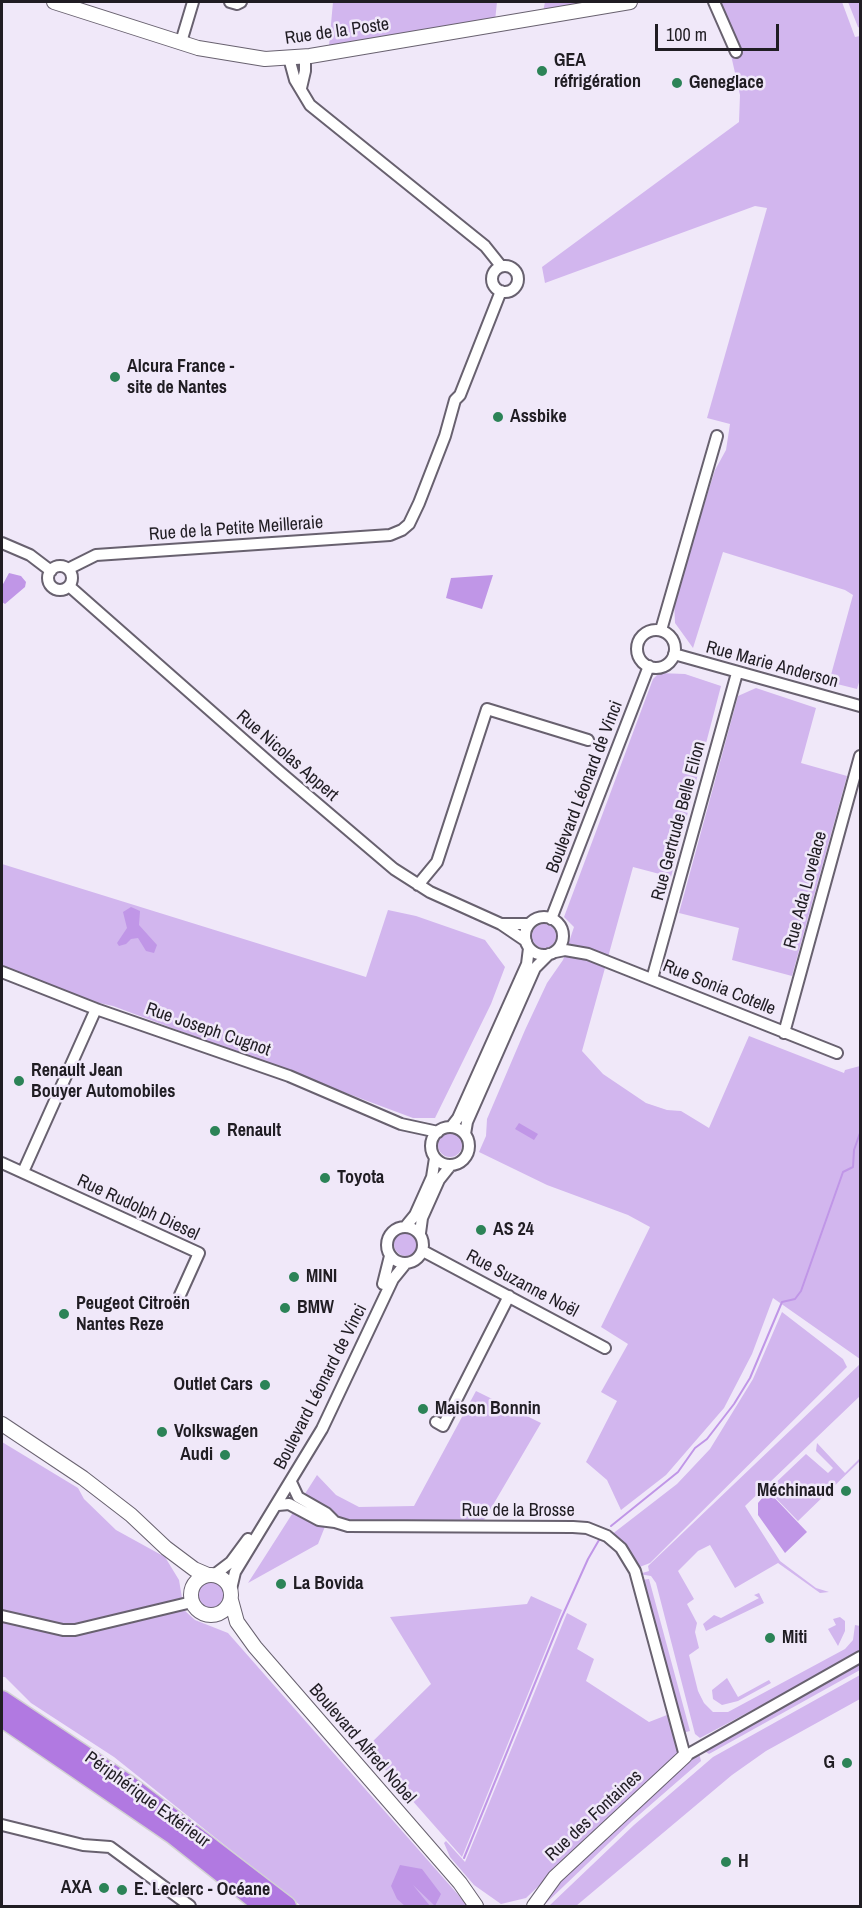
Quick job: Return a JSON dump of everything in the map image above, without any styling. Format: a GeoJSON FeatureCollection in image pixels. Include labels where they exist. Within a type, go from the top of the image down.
{"type":"FeatureCollection","features":[{"type":"Feature","properties":{"kind":"highway","name":"Périphérique Extérieur"},"geometry":{"type":"LineString","coordinates":[[2,1700],[129,1785],[287,1906]]}},
{"type":"Feature","properties":{"kind":"highway"},"geometry":{"type":"LineString","coordinates":[[2,1718],[172,1834],[263,1906]]}},
{"type":"Feature","properties":{"kind":"highway"},"geometry":{"type":"LineString","coordinates":[[2,1727],[45,1754],[60,1758]]}},
{"type":"Feature","properties":{"kind":"main road","name":"Rue de la Poste"},"geometry":{"type":"LineString","coordinates":[[54,2],[181,42],[243,57],[289,58],[630,2]]}},
{"type":"Feature","properties":{"kind":"main road"},"geometry":{"type":"LineString","coordinates":[[2,1424],[83,1478],[131,1515],[166,1548],[194,1569],[225,1580],[231,1595],[225,1611],[214,1616]]}},
{"type":"Feature","properties":{"kind":"main road"},"geometry":{"type":"LineString","coordinates":[[2,1429],[49,1460]]}},
{"type":"Feature","properties":{"kind":"main road"},"geometry":{"type":"LineString","coordinates":[[2,1434],[83,1478]]}},
{"type":"Feature","properties":{"kind":"main road"},"geometry":{"type":"LineString","coordinates":[[166,1548],[193,1587],[192,1602],[201,1612],[214,1616],[237,1631],[255,1647]]}},
{"type":"Feature","properties":{"kind":"main road"},"geometry":{"type":"LineString","coordinates":[[193,1587],[211,1575]]}},
{"type":"Feature","properties":{"kind":"main road","name":"Boulevard Alfred Nobel"},"geometry":{"type":"LineString","coordinates":[[231,1595],[237,1622],[255,1647],[481,1905]]}},
{"type":"Feature","properties":{"kind":"main road","name":"Rue des Fontaines"},"geometry":{"type":"LineString","coordinates":[[534,1906],[541,1893],[685,1756]]}},
{"type":"Feature","properties":{"kind":"main road"},"geometry":{"type":"LineString","coordinates":[[524,1906],[541,1893]]}},
{"type":"Feature","properties":{"kind":"street"},"geometry":{"type":"LineString","coordinates":[[181,42],[193,2]]}},
{"type":"Feature","properties":{"kind":"street"},"geometry":{"type":"LineString","coordinates":[[230,2],[237,4],[241,2]]}},
{"type":"Feature","properties":{"kind":"street"},"geometry":{"type":"LineString","coordinates":[[714,2],[736,52]]}},
{"type":"Feature","properties":{"kind":"street"},"geometry":{"type":"LineString","coordinates":[[301,88],[305,57]]}},
{"type":"Feature","properties":{"kind":"street"},"geometry":{"type":"LineString","coordinates":[[289,58],[292,72],[310,105],[485,246],[501,266],[512,268],[518,278],[513,289],[501,291],[495,286],[492,279],[494,271],[501,266]]}},
{"type":"Feature","properties":{"kind":"street","name":"Rue de la Petite Meilleraie"},"geometry":{"type":"LineString","coordinates":[[68,569],[96,555],[390,535],[406,526],[412,519],[445,436],[452,427],[462,403],[460,395],[501,291]]}},
{"type":"Feature","properties":{"kind":"street"},"geometry":{"type":"LineString","coordinates":[[661,630],[717,436]]}},
{"type":"Feature","properties":{"kind":"street"},"geometry":{"type":"LineString","coordinates":[[2,543],[30,555],[51,571]]}},
{"type":"Feature","properties":{"kind":"street"},"geometry":{"type":"LineString","coordinates":[[59,566],[68,569],[72,575],[69,586],[62,590],[51,586],[49,578],[51,571],[59,566]]}},
{"type":"Feature","properties":{"kind":"street","name":"Rue Nicolas Appert"},"geometry":{"type":"LineString","coordinates":[[69,586],[394,869],[418,885],[501,924]]}},
{"type":"Feature","properties":{"kind":"street"},"geometry":{"type":"LineString","coordinates":[[661,630],[672,640],[674,654],[662,666],[649,666],[641,660],[637,645],[645,632],[661,630]]}},
{"type":"Feature","properties":{"kind":"street","name":"Rue Marie Anderson"},"geometry":{"type":"LineString","coordinates":[[674,654],[861,706]]}},
{"type":"Feature","properties":{"kind":"street","name":"Boulevard Léonard de Vinci"},"geometry":{"type":"LineString","coordinates":[[551,919],[649,666]]}},
{"type":"Feature","properties":{"kind":"street","name":"Rue Gertrude Belle Elion"},"geometry":{"type":"LineString","coordinates":[[652,979],[737,673]]}},
{"type":"Feature","properties":{"kind":"street"},"geometry":{"type":"LineString","coordinates":[[418,885],[437,862],[487,709],[588,740]]}},
{"type":"Feature","properties":{"kind":"street","name":"Rue Ada Lovelace"},"geometry":{"type":"LineString","coordinates":[[784,1033],[861,756]]}},
{"type":"Feature","properties":{"kind":"street"},"geometry":{"type":"LineString","coordinates":[[501,924],[530,924],[540,918],[551,919],[561,928],[562,942],[535,968],[467,1122],[465,1134],[469,1148],[467,1155],[463,1161],[452,1165],[439,1180],[422,1218],[420,1233],[424,1245],[423,1251],[416,1260],[406,1263],[397,1261],[390,1256],[386,1242],[393,1230],[406,1226],[415,1215],[432,1177],[433,1138],[438,1132],[451,1127],[458,1118],[527,964],[525,935],[530,924]]}},
{"type":"Feature","properties":{"kind":"street"},"geometry":{"type":"LineString","coordinates":[[501,924],[538,954],[565,950],[588,954]]}},
{"type":"Feature","properties":{"kind":"street"},"geometry":{"type":"LineString","coordinates":[[563,935],[588,954]]}},
{"type":"Feature","properties":{"kind":"street","name":"Rue Sonia Cotelle"},"geometry":{"type":"LineString","coordinates":[[588,954],[837,1053]]}},
{"type":"Feature","properties":{"kind":"street","name":"Rue Joseph Cugnot"},"geometry":{"type":"LineString","coordinates":[[2,972],[96,1009],[289,1076],[401,1124],[438,1132]]}},
{"type":"Feature","properties":{"kind":"street"},"geometry":{"type":"LineString","coordinates":[[23,1172],[96,1009]]}},
{"type":"Feature","properties":{"kind":"street","name":"Rue Joseph Cugnot"},"geometry":{"type":"LineString","coordinates":[[401,1124],[434,1153]]}},
{"type":"Feature","properties":{"kind":"street"},"geometry":{"type":"LineString","coordinates":[[451,1127],[465,1134]]}},
{"type":"Feature","properties":{"kind":"street"},"geometry":{"type":"LineString","coordinates":[[434,1153],[452,1165]]}},
{"type":"Feature","properties":{"kind":"street","name":"Rue Rudolph Diesel"},"geometry":{"type":"LineString","coordinates":[[2,1163],[199,1253],[180,1295]]}},
{"type":"Feature","properties":{"kind":"street"},"geometry":{"type":"LineString","coordinates":[[406,1226],[420,1233]]}},
{"type":"Feature","properties":{"kind":"street","name":"Rue Suzanne Noël"},"geometry":{"type":"LineString","coordinates":[[423,1251],[604,1348]]}},
{"type":"Feature","properties":{"kind":"street","name":"Boulevard Léonard de Vinci"},"geometry":{"type":"LineString","coordinates":[[211,1575],[227,1566],[242,1548],[316,1425],[387,1276],[390,1256]]}},
{"type":"Feature","properties":{"kind":"street","name":"Boulevard Léonard de Vinci"},"geometry":{"type":"LineString","coordinates":[[231,1595],[235,1572],[278,1505],[322,1429],[393,1279],[406,1263]]}},
{"type":"Feature","properties":{"kind":"street"},"geometry":{"type":"LineString","coordinates":[[436,1422],[443,1426],[509,1296]]}},
{"type":"Feature","properties":{"kind":"street","name":"Rue de la Brosse"},"geometry":{"type":"LineString","coordinates":[[291,1482],[298,1497],[335,1522]]}},
{"type":"Feature","properties":{"kind":"street","name":"Rue de la Brosse"},"geometry":{"type":"LineString","coordinates":[[278,1505],[289,1504],[319,1520],[348,1526],[373,1528],[573,1527],[587,1528],[607,1536],[621,1548],[635,1571],[685,1756]]}},
{"type":"Feature","properties":{"kind":"street"},"geometry":{"type":"LineString","coordinates":[[2,1616],[63,1630],[75,1630],[192,1602]]}},
{"type":"Feature","properties":{"kind":"street"},"geometry":{"type":"LineString","coordinates":[[685,1756],[861,1657]]}},
{"type":"Feature","properties":{"kind":"street"},"geometry":{"type":"LineString","coordinates":[[2,1825],[83,1845],[110,1847],[190,1906]]}},
{"type":"Feature","properties":{"kind":"shaded area"},"geometry":{"type":"Polygon","coordinates":[[[333,2],[497,2],[495,21],[329,46],[333,2]]]}},
{"type":"Feature","properties":{"kind":"shaded area"},"geometry":{"type":"Polygon","coordinates":[[[545,2],[606,2],[543,12],[545,2]]]}},
{"type":"Feature","properties":{"kind":"shaded area"},"geometry":{"type":"Polygon","coordinates":[[[719,2],[842,2],[855,37],[860,36],[860,679],[857,689],[829,682],[853,595],[845,590],[723,552],[693,648],[675,623],[674,600],[715,470],[726,450],[730,424],[707,418],[767,208],[755,206],[545,283],[542,267],[739,122],[740,95],[719,2]]]}},
{"type":"Feature","properties":{"kind":"shaded area"},"geometry":{"type":"Polygon","coordinates":[[[848,2],[860,2],[860,28],[858,27],[848,2]]]}},
{"type":"Feature","properties":{"kind":"shaded area"},"geometry":{"type":"Polygon","coordinates":[[[9,573],[21,576],[26,582],[25,587],[5,604],[2,602],[2,586],[9,573]]]}},
{"type":"Feature","properties":{"kind":"shaded area"},"geometry":{"type":"Polygon","coordinates":[[[493,575],[482,609],[446,598],[451,578],[493,575]]]}},
{"type":"Feature","properties":{"kind":"shaded area"},"geometry":{"type":"Polygon","coordinates":[[[659,673],[685,674],[721,686],[671,877],[633,867],[582,1051],[603,1074],[646,1103],[667,1110],[681,1111],[709,1128],[749,1036],[844,1073],[845,1070],[860,1066],[860,1359],[773,1298],[752,1354],[724,1408],[666,1475],[621,1510],[607,1480],[586,1462],[617,1401],[601,1392],[628,1344],[601,1327],[650,1227],[628,1215],[547,1185],[479,1152],[486,1136],[487,1119],[525,1030],[547,983],[563,960],[574,927],[564,917],[653,679],[659,673]]]}},
{"type":"Feature","properties":{"kind":"shaded area"},"geometry":{"type":"Polygon","coordinates":[[[756,688],[816,708],[801,763],[847,776],[792,976],[732,960],[739,928],[679,913],[738,696],[756,688]]]}},
{"type":"Feature","properties":{"kind":"shaded area"},"geometry":{"type":"Polygon","coordinates":[[[2,864],[366,977],[388,910],[416,916],[485,940],[505,967],[491,1004],[435,1118],[413,1118],[113,1006],[81,999],[2,967],[2,864]]]}},
{"type":"Feature","properties":{"kind":"shaded area"},"geometry":{"type":"Polygon","coordinates":[[[131,907],[140,911],[139,925],[157,945],[154,953],[146,951],[138,938],[119,946],[117,943],[127,928],[123,912],[131,907]]]}},
{"type":"Feature","properties":{"kind":"shaded area"},"geometry":{"type":"Polygon","coordinates":[[[544,924],[553,927],[556,936],[553,945],[544,948],[535,945],[532,936],[535,927],[544,924]]]}},
{"type":"Feature","properties":{"kind":"shaded area"},"geometry":{"type":"Polygon","coordinates":[[[519,1123],[538,1134],[534,1140],[515,1129],[519,1123]]]}},
{"type":"Feature","properties":{"kind":"shaded area"},"geometry":{"type":"Polygon","coordinates":[[[450,1133],[455,1134],[461,1140],[461,1150],[455,1156],[450,1157],[445,1156],[439,1150],[438,1145],[439,1140],[445,1134],[450,1133]]]}},
{"type":"Feature","properties":{"kind":"shaded area"},"geometry":{"type":"Polygon","coordinates":[[[406,1232],[411,1233],[417,1239],[417,1249],[411,1255],[406,1256],[401,1255],[395,1249],[394,1244],[395,1239],[401,1233],[406,1232]]]}},
{"type":"Feature","properties":{"kind":"shaded area"},"geometry":{"type":"Polygon","coordinates":[[[782,1312],[843,1359],[847,1367],[650,1563],[637,1568],[611,1535],[677,1484],[710,1449],[753,1379],[782,1312]]]}},
{"type":"Feature","properties":{"kind":"shaded area"},"geometry":{"type":"Polygon","coordinates":[[[860,1364],[860,1396],[745,1506],[780,1561],[816,1588],[829,1592],[820,1593],[778,1563],[735,1588],[710,1545],[698,1551],[678,1571],[694,1599],[687,1604],[697,1623],[695,1632],[699,1648],[689,1655],[698,1691],[704,1703],[713,1712],[728,1712],[845,1649],[853,1640],[855,1625],[860,1626],[860,1653],[700,1738],[695,1734],[656,1583],[651,1576],[639,1574],[649,1571],[648,1566],[860,1364]]]}},
{"type":"Feature","properties":{"kind":"shaded area"},"geometry":{"type":"Polygon","coordinates":[[[476,1391],[541,1423],[483,1522],[400,1521],[361,1524],[330,1514],[318,1544],[248,1583],[317,1475],[336,1495],[359,1507],[414,1506],[476,1391]]]}},
{"type":"Feature","properties":{"kind":"shaded area"},"geometry":{"type":"Polygon","coordinates":[[[2,1442],[78,1488],[84,1499],[116,1530],[165,1557],[179,1580],[184,1610],[195,1620],[228,1633],[468,1906],[301,1906],[114,1757],[31,1703],[5,1677],[2,1677],[2,1442]]]}},
{"type":"Feature","properties":{"kind":"shaded area"},"geometry":{"type":"Polygon","coordinates":[[[817,1443],[845,1473],[860,1458],[860,1461],[798,1521],[768,1490],[806,1454],[828,1473],[833,1468],[816,1451],[817,1443]]]}},
{"type":"Feature","properties":{"kind":"shaded area"},"geometry":{"type":"Polygon","coordinates":[[[768,1491],[807,1532],[785,1553],[758,1515],[758,1503],[768,1491]]]}},
{"type":"Feature","properties":{"kind":"shaded area"},"geometry":{"type":"Polygon","coordinates":[[[649,1579],[690,1731],[682,1733],[642,1580],[649,1579]]]}},
{"type":"Feature","properties":{"kind":"shaded area"},"geometry":{"type":"Polygon","coordinates":[[[211,1582],[221,1586],[225,1596],[221,1606],[211,1610],[201,1606],[197,1596],[201,1586],[211,1582]]]}},
{"type":"Feature","properties":{"kind":"shaded area"},"geometry":{"type":"Polygon","coordinates":[[[759,1593],[764,1603],[706,1631],[703,1624],[714,1615],[721,1618],[759,1598],[754,1595],[759,1593]]]}},
{"type":"Feature","properties":{"kind":"shaded area"},"geometry":{"type":"Polygon","coordinates":[[[531,1596],[562,1610],[462,1857],[366,1748],[431,1684],[390,1617],[527,1604],[531,1596]]]}},
{"type":"Feature","properties":{"kind":"shaded area"},"geometry":{"type":"Polygon","coordinates":[[[567,1613],[587,1624],[577,1649],[594,1659],[586,1681],[649,1722],[667,1715],[679,1753],[526,1898],[501,1904],[474,1885],[450,1857],[444,1843],[446,1841],[465,1862],[567,1613]]]}},
{"type":"Feature","properties":{"kind":"shaded area"},"geometry":{"type":"Polygon","coordinates":[[[840,1617],[845,1621],[845,1631],[838,1646],[828,1629],[836,1625],[833,1619],[840,1617]]]}},
{"type":"Feature","properties":{"kind":"shaded area"},"geometry":{"type":"Polygon","coordinates":[[[860,1663],[860,1670],[709,1754],[703,1750],[860,1663]]]}},
{"type":"Feature","properties":{"kind":"shaded area"},"geometry":{"type":"Polygon","coordinates":[[[860,1675],[860,1699],[766,1751],[732,1775],[576,1906],[549,1906],[634,1825],[713,1757],[860,1675]]]}},
{"type":"Feature","properties":{"kind":"shaded area"},"geometry":{"type":"Polygon","coordinates":[[[727,1678],[738,1697],[769,1680],[771,1683],[738,1701],[722,1705],[713,1699],[712,1690],[727,1678]]]}},
{"type":"Feature","properties":{"kind":"shaded area"},"geometry":{"type":"Polygon","coordinates":[[[699,1753],[701,1761],[632,1821],[543,1906],[539,1906],[551,1888],[699,1753]]]}},
{"type":"Feature","properties":{"kind":"shaded area"},"geometry":{"type":"Polygon","coordinates":[[[400,1865],[422,1869],[441,1894],[435,1906],[413,1885],[430,1906],[405,1906],[397,1899],[391,1886],[400,1865]]]}},
{"type":"Feature","properties":{"kind":"waterway"},"geometry":{"type":"LineString","coordinates":[[611,1526],[678,1472],[695,1448],[707,1439],[734,1404],[750,1378],[782,1302],[795,1299],[801,1291],[843,1172],[853,1167],[854,1150],[860,1133]]}},
{"type":"Feature","properties":{"kind":"waterway"},"geometry":{"type":"LineString","coordinates":[[464,1858],[561,1619],[599,1540]]}},
{"type":"Feature","properties":{"kind":"place","name":"GEA réfrigération"},"geometry":{"type":"Point","coordinates":[542,71]}},
{"type":"Feature","properties":{"kind":"place","name":"Geneglace"},"geometry":{"type":"Point","coordinates":[677,83]}},
{"type":"Feature","properties":{"kind":"place","name":"Alcura France - site de Nantes"},"geometry":{"type":"Point","coordinates":[115,377]}},
{"type":"Feature","properties":{"kind":"place","name":"Assbike"},"geometry":{"type":"Point","coordinates":[498,417]}},
{"type":"Feature","properties":{"kind":"place","name":"Renault Jean Bouyer Automobiles"},"geometry":{"type":"Point","coordinates":[19,1081]}},
{"type":"Feature","properties":{"kind":"place","name":"Renault"},"geometry":{"type":"Point","coordinates":[215,1131]}},
{"type":"Feature","properties":{"kind":"place","name":"Toyota"},"geometry":{"type":"Point","coordinates":[325,1178]}},
{"type":"Feature","properties":{"kind":"place","name":"AS 24"},"geometry":{"type":"Point","coordinates":[481,1230]}},
{"type":"Feature","properties":{"kind":"place","name":"MINI"},"geometry":{"type":"Point","coordinates":[294,1277]}},
{"type":"Feature","properties":{"kind":"place","name":"BMW"},"geometry":{"type":"Point","coordinates":[285,1308]}},
{"type":"Feature","properties":{"kind":"place","name":"Peugeot Citroën Nantes Reze"},"geometry":{"type":"Point","coordinates":[64,1314]}},
{"type":"Feature","properties":{"kind":"place","name":"Outlet Cars"},"geometry":{"type":"Point","coordinates":[265,1385]}},
{"type":"Feature","properties":{"kind":"place","name":"Maison Bonnin"},"geometry":{"type":"Point","coordinates":[423,1409]}},
{"type":"Feature","properties":{"kind":"place","name":"Volkswagen"},"geometry":{"type":"Point","coordinates":[162,1432]}},
{"type":"Feature","properties":{"kind":"place","name":"Audi"},"geometry":{"type":"Point","coordinates":[225,1455]}},
{"type":"Feature","properties":{"kind":"place","name":"Méchinaud"},"geometry":{"type":"Point","coordinates":[846,1491]}},
{"type":"Feature","properties":{"kind":"place","name":"La Bovida"},"geometry":{"type":"Point","coordinates":[281,1584]}},
{"type":"Feature","properties":{"kind":"place","name":"Miti"},"geometry":{"type":"Point","coordinates":[770,1638]}},
{"type":"Feature","properties":{"kind":"place","name":"G"},"geometry":{"type":"Point","coordinates":[847,1763]}},
{"type":"Feature","properties":{"kind":"place","name":"H"},"geometry":{"type":"Point","coordinates":[726,1862]}},
{"type":"Feature","properties":{"kind":"place","name":"AXA"},"geometry":{"type":"Point","coordinates":[104,1888]}},
{"type":"Feature","properties":{"kind":"place","name":"E. Leclerc - Océane"},"geometry":{"type":"Point","coordinates":[122,1890]}}]}
